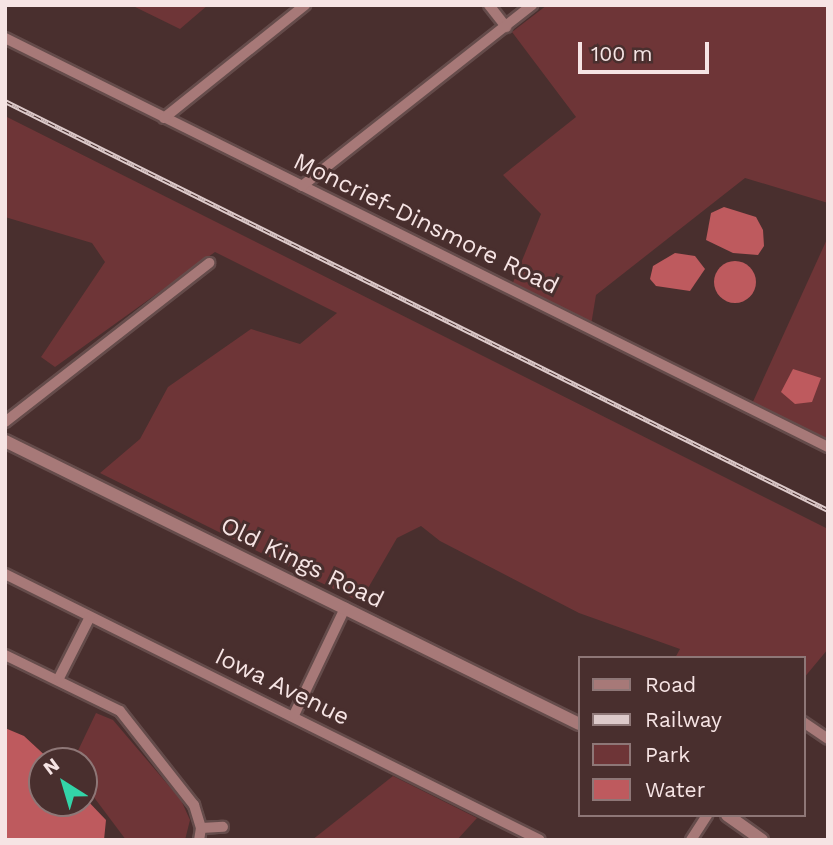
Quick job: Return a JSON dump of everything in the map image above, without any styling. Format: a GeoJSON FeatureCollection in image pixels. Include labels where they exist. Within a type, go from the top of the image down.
{"type":"FeatureCollection","features":[{"type":"Feature","properties":{"kind":"street"},"geometry":{"type":"LineString","coordinates":[[164,118],[305,5]]}},
{"type":"Feature","properties":{"kind":"street"},"geometry":{"type":"LineString","coordinates":[[489,5],[506,27]]}},
{"type":"Feature","properties":{"kind":"street"},"geometry":{"type":"LineString","coordinates":[[302,186],[533,5]]}},
{"type":"Feature","properties":{"kind":"street","name":"Moncrief-Dinsmore Road"},"geometry":{"type":"LineString","coordinates":[[5,38],[828,447]]}},
{"type":"Feature","properties":{"kind":"street"},"geometry":{"type":"LineString","coordinates":[[5,422],[209,263]]}},
{"type":"Feature","properties":{"kind":"street","name":"Old Kings Road"},"geometry":{"type":"LineString","coordinates":[[5,441],[578,724]]}},
{"type":"Feature","properties":{"kind":"street","name":"Iowa Avenue"},"geometry":{"type":"LineString","coordinates":[[5,574],[294,715],[540,840]]}},
{"type":"Feature","properties":{"kind":"street"},"geometry":{"type":"LineString","coordinates":[[294,715],[345,608]]}},
{"type":"Feature","properties":{"kind":"street"},"geometry":{"type":"LineString","coordinates":[[59,678],[90,617]]}},
{"type":"Feature","properties":{"kind":"street"},"geometry":{"type":"LineString","coordinates":[[5,655],[101,699],[133,724],[194,805],[201,828],[199,840]]}},
{"type":"Feature","properties":{"kind":"street"},"geometry":{"type":"LineString","coordinates":[[805,723],[828,739]]}},
{"type":"Feature","properties":{"kind":"street"},"geometry":{"type":"LineString","coordinates":[[691,840],[706,817]]}},
{"type":"Feature","properties":{"kind":"street"},"geometry":{"type":"LineString","coordinates":[[730,817],[762,840]]}},
{"type":"Feature","properties":{"kind":"street"},"geometry":{"type":"LineString","coordinates":[[201,828],[223,827]]}},
{"type":"Feature","properties":{"kind":"green space"},"geometry":{"type":"Polygon","coordinates":[[[131,5],[208,5],[180,29],[131,5]]]}},
{"type":"Feature","properties":{"kind":"green space"},"geometry":{"type":"Polygon","coordinates":[[[547,5],[828,5],[828,203],[745,178],[596,295],[591,325],[512,285],[541,214],[503,175],[576,117],[512,32],[547,5]]]}},
{"type":"Feature","properties":{"kind":"green space"},"geometry":{"type":"Polygon","coordinates":[[[5,116],[828,529],[828,649],[805,677],[805,656],[676,656],[680,649],[579,613],[440,541],[421,526],[397,538],[360,602],[100,473],[140,439],[168,387],[251,329],[300,344],[337,313],[215,252],[55,367],[41,357],[105,262],[92,243],[5,217],[5,116]]]}},
{"type":"Feature","properties":{"kind":"green space"},"geometry":{"type":"Polygon","coordinates":[[[828,237],[828,443],[751,406],[828,237]]]}},
{"type":"Feature","properties":{"kind":"green space"},"geometry":{"type":"Polygon","coordinates":[[[96,713],[113,720],[181,800],[190,820],[185,840],[126,840],[98,803],[98,747],[80,747],[96,713]]]}},
{"type":"Feature","properties":{"kind":"green space"},"geometry":{"type":"Polygon","coordinates":[[[393,776],[477,818],[457,840],[312,840],[393,776]]]}},
{"type":"Feature","properties":{"kind":"water"},"geometry":{"type":"Polygon","coordinates":[[[724,207],[756,217],[763,230],[764,246],[758,255],[733,253],[706,240],[711,213],[724,207]]]}},
{"type":"Feature","properties":{"kind":"water"},"geometry":{"type":"Polygon","coordinates":[[[675,253],[695,256],[705,269],[690,291],[656,286],[650,279],[653,266],[675,253]]]}},
{"type":"Feature","properties":{"kind":"water"},"geometry":{"type":"Polygon","coordinates":[[[735,261],[750,267],[756,282],[750,297],[735,303],[720,297],[714,282],[720,267],[735,261]]]}},
{"type":"Feature","properties":{"kind":"water"},"geometry":{"type":"Polygon","coordinates":[[[793,369],[821,378],[812,402],[795,404],[781,392],[793,369]]]}},
{"type":"Feature","properties":{"kind":"water"},"geometry":{"type":"Polygon","coordinates":[[[5,728],[24,736],[36,747],[28,747],[28,817],[98,817],[98,812],[106,820],[104,840],[5,840],[5,728]]]}},
{"type":"Feature","properties":{"kind":"railway"},"geometry":{"type":"LineString","coordinates":[[5,101],[828,510]]}}]}
